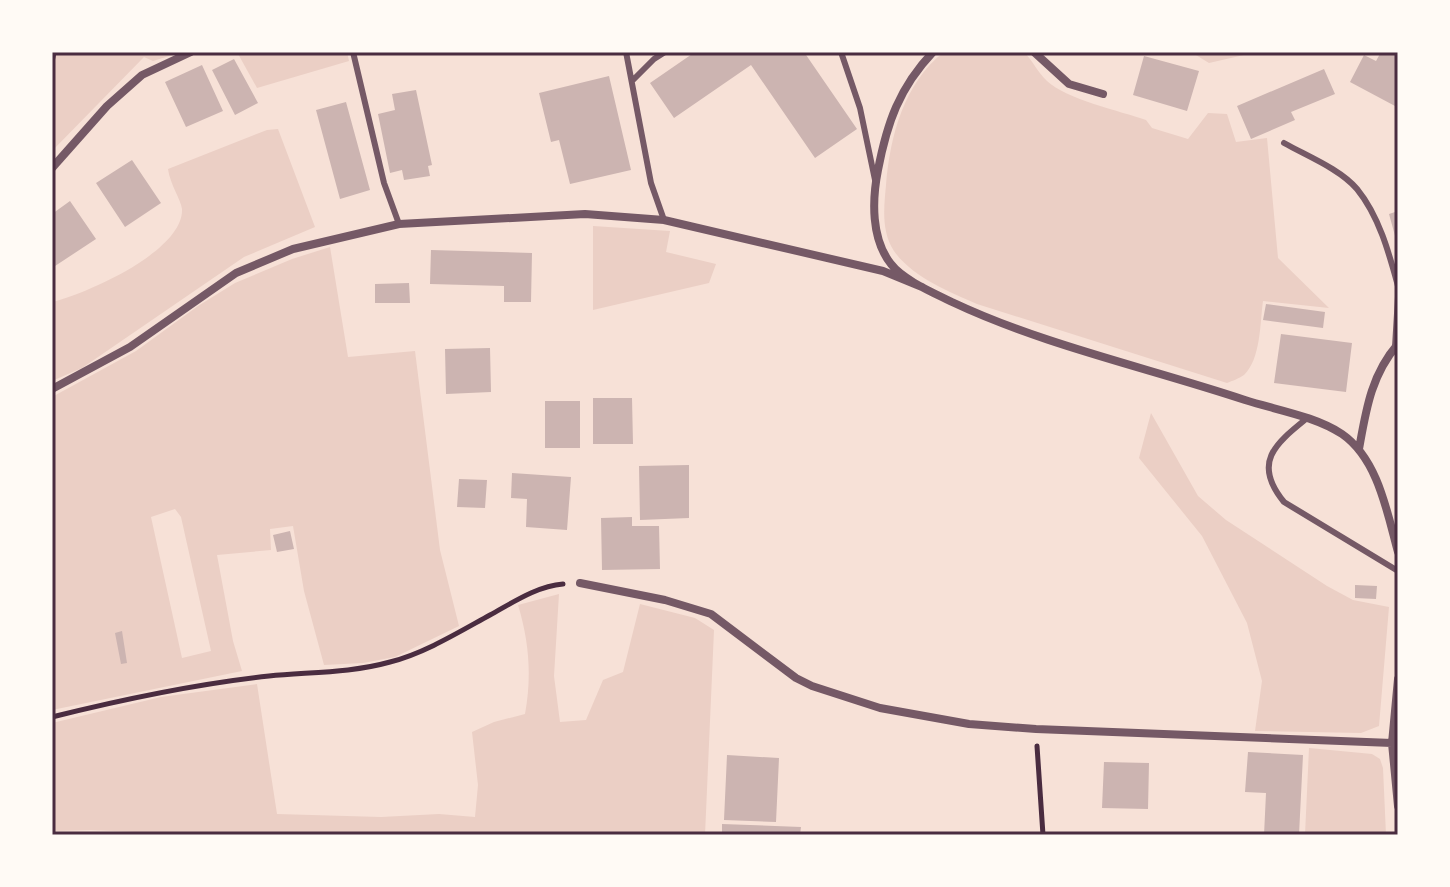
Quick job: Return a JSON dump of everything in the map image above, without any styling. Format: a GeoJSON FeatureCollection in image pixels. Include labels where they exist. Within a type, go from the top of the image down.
{"type":"FeatureCollection","features":[{"type":"Feature","properties":{"kind":"street"},"geometry":{"type":"LineString","coordinates":[[52,168],[107,106],[142,75],[191,52]]}},
{"type":"Feature","properties":{"kind":"street"},"geometry":{"type":"LineString","coordinates":[[922,287],[891,265],[875,229],[876,183],[892,111],[914,72],[933,52]]}},
{"type":"Feature","properties":{"kind":"street"},"geometry":{"type":"LineString","coordinates":[[1034,52],[1069,84],[1103,94]]}},
{"type":"Feature","properties":{"kind":"street"},"geometry":{"type":"LineString","coordinates":[[52,389],[130,347],[236,273],[293,249],[399,224],[585,214],[664,220],[883,271],[992,321],[1330,428],[1359,449],[1368,462],[1384,502],[1398,552]]}},
{"type":"Feature","properties":{"kind":"street"},"geometry":{"type":"LineString","coordinates":[[1359,449],[1368,396],[1379,368],[1397,346]]}},
{"type":"Feature","properties":{"kind":"street"},"geometry":{"type":"LineString","coordinates":[[580,583],[665,600],[711,614],[796,678],[880,708],[969,724],[1036,729],[1392,743]]}},
{"type":"Feature","properties":{"kind":"street"},"geometry":{"type":"LineString","coordinates":[[1398,679],[1392,743],[1398,806]]}},
{"type":"Feature","properties":{"kind":"lane"},"geometry":{"type":"LineString","coordinates":[[353,52],[384,183],[399,224]]}},
{"type":"Feature","properties":{"kind":"lane"},"geometry":{"type":"LineString","coordinates":[[626,52],[651,183],[664,220]]}},
{"type":"Feature","properties":{"kind":"lane"},"geometry":{"type":"LineString","coordinates":[[632,82],[665,52]]}},
{"type":"Feature","properties":{"kind":"lane"},"geometry":{"type":"LineString","coordinates":[[841,52],[860,108],[876,183]]}},
{"type":"Feature","properties":{"kind":"lane"},"geometry":{"type":"LineString","coordinates":[[1284,143],[1356,188],[1388,248],[1398,286]]}},
{"type":"Feature","properties":{"kind":"lane"},"geometry":{"type":"LineString","coordinates":[[1397,346],[1398,297]]}},
{"type":"Feature","properties":{"kind":"lane"},"geometry":{"type":"LineString","coordinates":[[1306,419],[1275,446],[1270,470],[1271,481],[1278,494],[1284,502],[1398,571]]}},
{"type":"Feature","properties":{"kind":"path"},"geometry":{"type":"LineString","coordinates":[[52,62],[54,52]]}},
{"type":"Feature","properties":{"kind":"path"},"geometry":{"type":"LineString","coordinates":[[52,717],[170,690],[387,663],[467,628],[519,599],[553,585],[580,583]]}},
{"type":"Feature","properties":{"kind":"path"},"geometry":{"type":"LineString","coordinates":[[1036,729],[1043,835]]}},
{"type":"Feature","properties":{"kind":"shaded area"},"geometry":{"type":"Polygon","coordinates":[[[52,52],[182,52],[153,61],[144,57],[52,151],[52,52]]]}},
{"type":"Feature","properties":{"kind":"shaded area"},"geometry":{"type":"Polygon","coordinates":[[[237,52],[347,52],[349,61],[257,88],[237,52]]]}},
{"type":"Feature","properties":{"kind":"shaded area"},"geometry":{"type":"Polygon","coordinates":[[[944,52],[1024,52],[1047,81],[1067,93],[1146,120],[1152,128],[1188,139],[1208,113],[1227,114],[1236,142],[1267,138],[1278,258],[1329,308],[1263,301],[1254,360],[1244,375],[1227,383],[977,304],[921,276],[902,260],[890,243],[884,219],[886,185],[891,148],[909,95],[930,65],[944,52]]]}},
{"type":"Feature","properties":{"kind":"shaded area"},"geometry":{"type":"Polygon","coordinates":[[[1191,52],[1257,52],[1209,63],[1191,52]]]}},
{"type":"Feature","properties":{"kind":"shaded area"},"geometry":{"type":"Polygon","coordinates":[[[278,129],[315,227],[244,257],[82,368],[52,381],[52,302],[109,280],[151,255],[167,240],[178,225],[182,209],[168,169],[267,130],[278,129]]]}},
{"type":"Feature","properties":{"kind":"shaded area"},"geometry":{"type":"Polygon","coordinates":[[[593,226],[670,231],[666,252],[716,264],[709,283],[593,310],[593,226]]]}},
{"type":"Feature","properties":{"kind":"shaded area"},"geometry":{"type":"Polygon","coordinates":[[[330,247],[348,357],[415,351],[440,550],[459,626],[395,657],[324,665],[304,591],[293,526],[270,529],[271,550],[217,555],[233,641],[242,671],[52,710],[52,397],[136,351],[235,283],[330,247]],[[175,509],[151,517],[182,658],[211,651],[181,517],[175,509]]]}},
{"type":"Feature","properties":{"kind":"shaded area"},"geometry":{"type":"Polygon","coordinates":[[[1151,413],[1198,496],[1226,520],[1353,600],[1389,607],[1379,726],[1361,733],[1255,731],[1262,681],[1247,623],[1202,536],[1139,458],[1151,413]]]}},
{"type":"Feature","properties":{"kind":"shaded area"},"geometry":{"type":"Polygon","coordinates":[[[559,594],[554,676],[560,722],[586,720],[603,680],[623,672],[640,604],[695,618],[714,630],[705,835],[203,835],[52,831],[52,723],[161,697],[257,684],[277,814],[381,817],[439,814],[475,817],[478,785],[472,732],[525,714],[528,659],[518,605],[559,594]]]}},
{"type":"Feature","properties":{"kind":"shaded area"},"geometry":{"type":"Polygon","coordinates":[[[1309,748],[1372,754],[1380,759],[1386,835],[1305,835],[1309,748]]]}},
{"type":"Feature","properties":{"kind":"building"},"geometry":{"type":"Polygon","coordinates":[[[695,52],[804,52],[857,129],[815,158],[751,65],[674,118],[650,83],[695,52]]]}},
{"type":"Feature","properties":{"kind":"building"},"geometry":{"type":"Polygon","coordinates":[[[1381,52],[1398,52],[1398,100],[1395,106],[1350,82],[1364,55],[1376,61],[1381,52]]]}},
{"type":"Feature","properties":{"kind":"building"},"geometry":{"type":"Polygon","coordinates":[[[1144,56],[1199,71],[1187,111],[1133,95],[1144,56]]]}},
{"type":"Feature","properties":{"kind":"building"},"geometry":{"type":"Polygon","coordinates":[[[234,59],[258,103],[235,115],[212,70],[234,59]]]}},
{"type":"Feature","properties":{"kind":"building"},"geometry":{"type":"Polygon","coordinates":[[[202,65],[223,111],[186,127],[165,82],[202,65]]]}},
{"type":"Feature","properties":{"kind":"building"},"geometry":{"type":"Polygon","coordinates":[[[1324,69],[1335,94],[1291,112],[1295,120],[1251,139],[1237,106],[1324,69]]]}},
{"type":"Feature","properties":{"kind":"building"},"geometry":{"type":"Polygon","coordinates":[[[609,76],[631,170],[570,184],[559,140],[551,142],[539,93],[609,76]]]}},
{"type":"Feature","properties":{"kind":"building"},"geometry":{"type":"Polygon","coordinates":[[[416,90],[432,165],[428,166],[430,176],[404,180],[402,170],[390,173],[378,114],[395,110],[392,94],[416,90]]]}},
{"type":"Feature","properties":{"kind":"building"},"geometry":{"type":"Polygon","coordinates":[[[346,102],[370,190],[340,199],[316,110],[346,102]]]}},
{"type":"Feature","properties":{"kind":"building"},"geometry":{"type":"Polygon","coordinates":[[[132,160],[161,203],[125,227],[96,183],[132,160]]]}},
{"type":"Feature","properties":{"kind":"building"},"geometry":{"type":"Polygon","coordinates":[[[70,201],[96,239],[52,268],[52,214],[70,201]]]}},
{"type":"Feature","properties":{"kind":"building"},"geometry":{"type":"Polygon","coordinates":[[[1398,211],[1398,243],[1397,243],[1389,214],[1398,211]]]}},
{"type":"Feature","properties":{"kind":"building"},"geometry":{"type":"Polygon","coordinates":[[[431,250],[532,253],[531,302],[504,302],[504,286],[430,284],[431,250]]]}},
{"type":"Feature","properties":{"kind":"building"},"geometry":{"type":"Polygon","coordinates":[[[409,283],[410,303],[375,303],[375,284],[409,283]]]}},
{"type":"Feature","properties":{"kind":"building"},"geometry":{"type":"Polygon","coordinates":[[[1266,304],[1325,312],[1323,328],[1263,320],[1266,304]]]}},
{"type":"Feature","properties":{"kind":"building"},"geometry":{"type":"Polygon","coordinates":[[[1281,334],[1352,343],[1346,392],[1274,383],[1281,334]]]}},
{"type":"Feature","properties":{"kind":"building"},"geometry":{"type":"Polygon","coordinates":[[[490,348],[491,392],[446,394],[445,349],[490,348]]]}},
{"type":"Feature","properties":{"kind":"building"},"geometry":{"type":"Polygon","coordinates":[[[593,398],[632,398],[633,444],[593,444],[593,398]]]}},
{"type":"Feature","properties":{"kind":"building"},"geometry":{"type":"Polygon","coordinates":[[[545,401],[580,401],[580,448],[545,448],[545,401]]]}},
{"type":"Feature","properties":{"kind":"building"},"geometry":{"type":"Polygon","coordinates":[[[689,465],[689,518],[640,520],[639,466],[689,465]]]}},
{"type":"Feature","properties":{"kind":"building"},"geometry":{"type":"Polygon","coordinates":[[[512,473],[571,477],[567,530],[526,527],[527,499],[511,498],[512,473]]]}},
{"type":"Feature","properties":{"kind":"building"},"geometry":{"type":"Polygon","coordinates":[[[459,479],[487,480],[485,508],[457,507],[459,479]]]}},
{"type":"Feature","properties":{"kind":"building"},"geometry":{"type":"Polygon","coordinates":[[[632,517],[632,526],[659,526],[660,569],[602,570],[601,518],[632,517]]]}},
{"type":"Feature","properties":{"kind":"building"},"geometry":{"type":"Polygon","coordinates":[[[290,531],[294,549],[277,552],[273,535],[290,531]]]}},
{"type":"Feature","properties":{"kind":"building"},"geometry":{"type":"Polygon","coordinates":[[[1355,585],[1377,586],[1376,599],[1355,598],[1355,585]]]}},
{"type":"Feature","properties":{"kind":"building"},"geometry":{"type":"Polygon","coordinates":[[[122,631],[127,663],[121,664],[115,633],[122,631]]]}},
{"type":"Feature","properties":{"kind":"building"},"geometry":{"type":"Polygon","coordinates":[[[1248,752],[1303,755],[1299,835],[1264,835],[1266,793],[1245,792],[1248,752]]]}},
{"type":"Feature","properties":{"kind":"building"},"geometry":{"type":"Polygon","coordinates":[[[727,755],[779,758],[776,822],[724,820],[727,755]]]}},
{"type":"Feature","properties":{"kind":"building"},"geometry":{"type":"Polygon","coordinates":[[[1104,762],[1149,763],[1148,809],[1102,808],[1104,762]]]}},
{"type":"Feature","properties":{"kind":"building"},"geometry":{"type":"Polygon","coordinates":[[[722,824],[801,827],[800,835],[722,835],[722,824]]]}}]}
